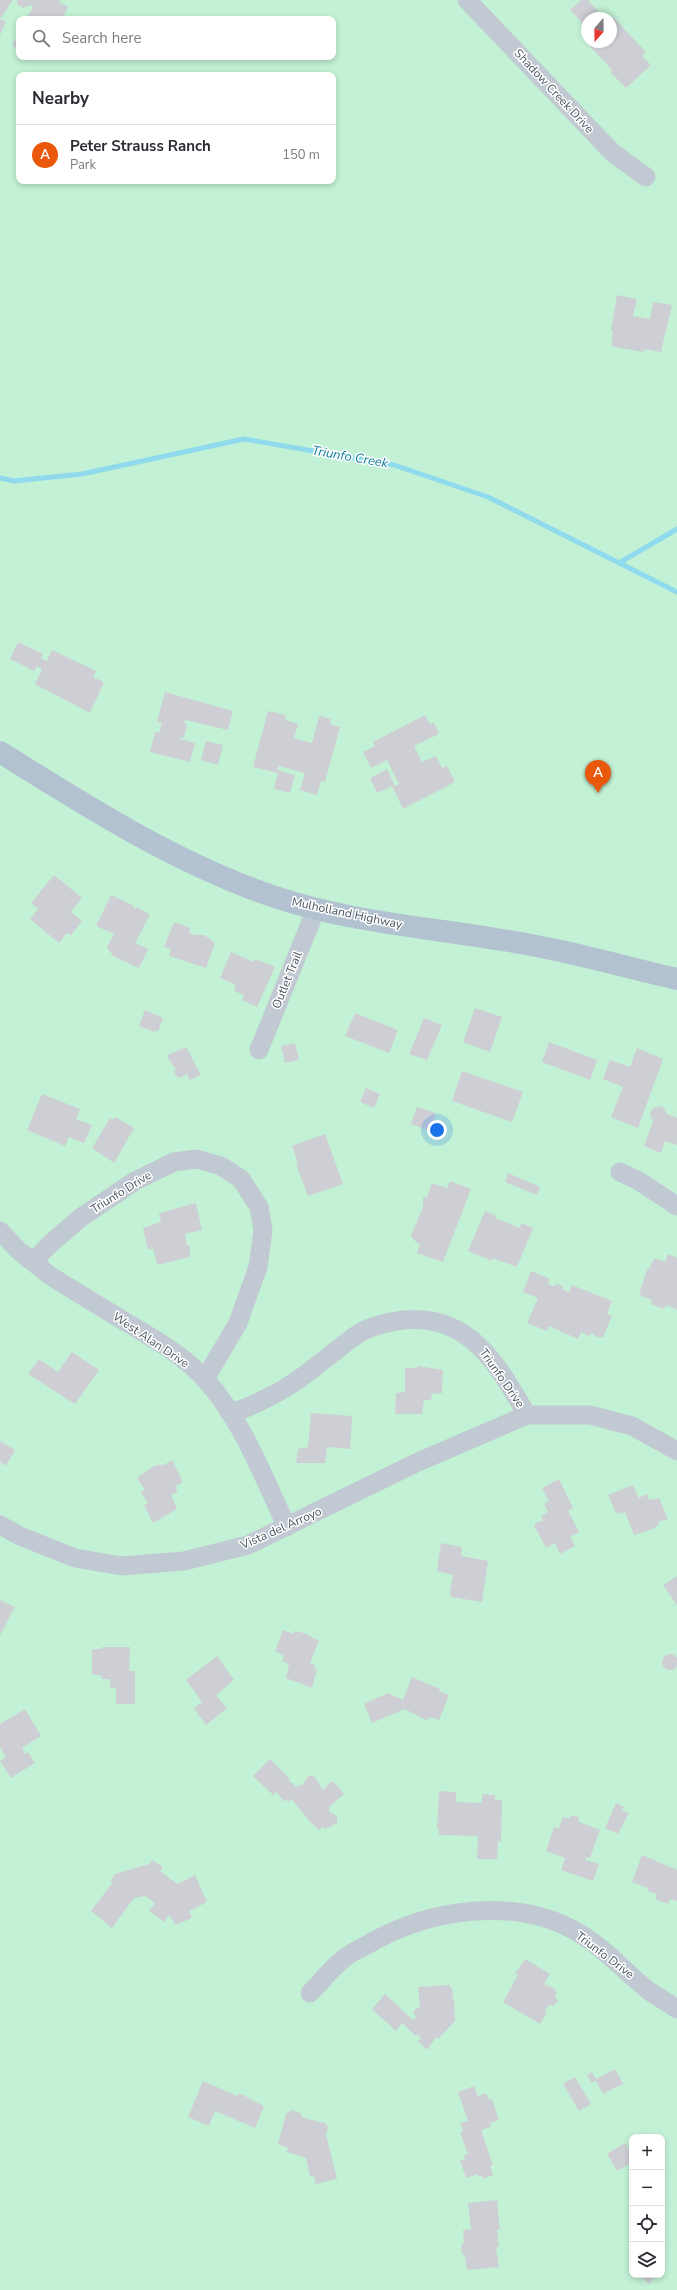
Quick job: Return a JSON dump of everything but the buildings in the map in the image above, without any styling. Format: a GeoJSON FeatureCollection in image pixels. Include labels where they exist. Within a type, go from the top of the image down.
{"type":"FeatureCollection","features":[{"type":"Feature","properties":{"kind":"main road","name":"Mulholland Highway"},"geometry":{"type":"LineString","coordinates":[[0,752],[73,797],[214,874],[276,898],[316,909],[367,920],[512,941],[677,978]]}},
{"type":"Feature","properties":{"kind":"street","name":"Shadow Creek Drive"},"geometry":{"type":"LineString","coordinates":[[467,0],[613,154],[646,177]]}},
{"type":"Feature","properties":{"kind":"street","name":"Outlet Trail"},"geometry":{"type":"LineString","coordinates":[[259,1050],[316,909]]}},
{"type":"Feature","properties":{"kind":"street","name":"Triunfo Drive"},"geometry":{"type":"LineString","coordinates":[[33,1262],[49,1245],[80,1218],[135,1181],[174,1162],[197,1160],[221,1166],[241,1179],[259,1207],[263,1230],[258,1267],[238,1323],[205,1379]]}},
{"type":"Feature","properties":{"kind":"street"},"geometry":{"type":"LineString","coordinates":[[620,1172],[639,1181],[677,1206]]}},
{"type":"Feature","properties":{"kind":"street"},"geometry":{"type":"LineString","coordinates":[[0,1231],[19,1251],[33,1262]]}},
{"type":"Feature","properties":{"kind":"street","name":"West Alan Drive"},"geometry":{"type":"LineString","coordinates":[[33,1262],[49,1276],[160,1343],[186,1361],[205,1379],[229,1412],[242,1434],[287,1527]]}},
{"type":"Feature","properties":{"kind":"street","name":"Triunfo Drive"},"geometry":{"type":"LineString","coordinates":[[229,1412],[239,1412],[286,1389],[313,1371],[356,1335],[385,1322],[423,1318],[452,1328],[473,1339],[492,1359],[527,1415],[590,1415],[632,1426],[677,1451]]}},
{"type":"Feature","properties":{"kind":"street","name":"Vista del Arroyo"},"geometry":{"type":"LineString","coordinates":[[0,1525],[20,1536],[75,1558],[122,1566],[184,1561],[248,1545],[418,1462],[527,1415]]}},
{"type":"Feature","properties":{"kind":"street","name":"Triunfo Drive"},"geometry":{"type":"LineString","coordinates":[[310,1993],[342,1959],[383,1935],[432,1918],[465,1912],[503,1910],[537,1916],[581,1934],[649,1990],[677,2009]]}},
{"type":"Feature","properties":{"kind":"green space"},"geometry":{"type":"Polygon","coordinates":[[[0,0],[677,0],[677,2290],[0,2290],[0,0]]]}},
{"type":"Feature","properties":{"kind":"waterway","name":"Triunfo Creek"},"geometry":{"type":"LineString","coordinates":[[0,478],[14,481],[82,474],[244,439],[394,465],[488,497],[677,592]]}},
{"type":"Feature","properties":{"kind":"waterway"},"geometry":{"type":"LineString","coordinates":[[619,563],[677,529]]}},
{"type":"Feature","properties":{"kind":"place","name":"Peter Strauss Ranch"},"geometry":{"type":"Point","coordinates":[598,793]}}]}
